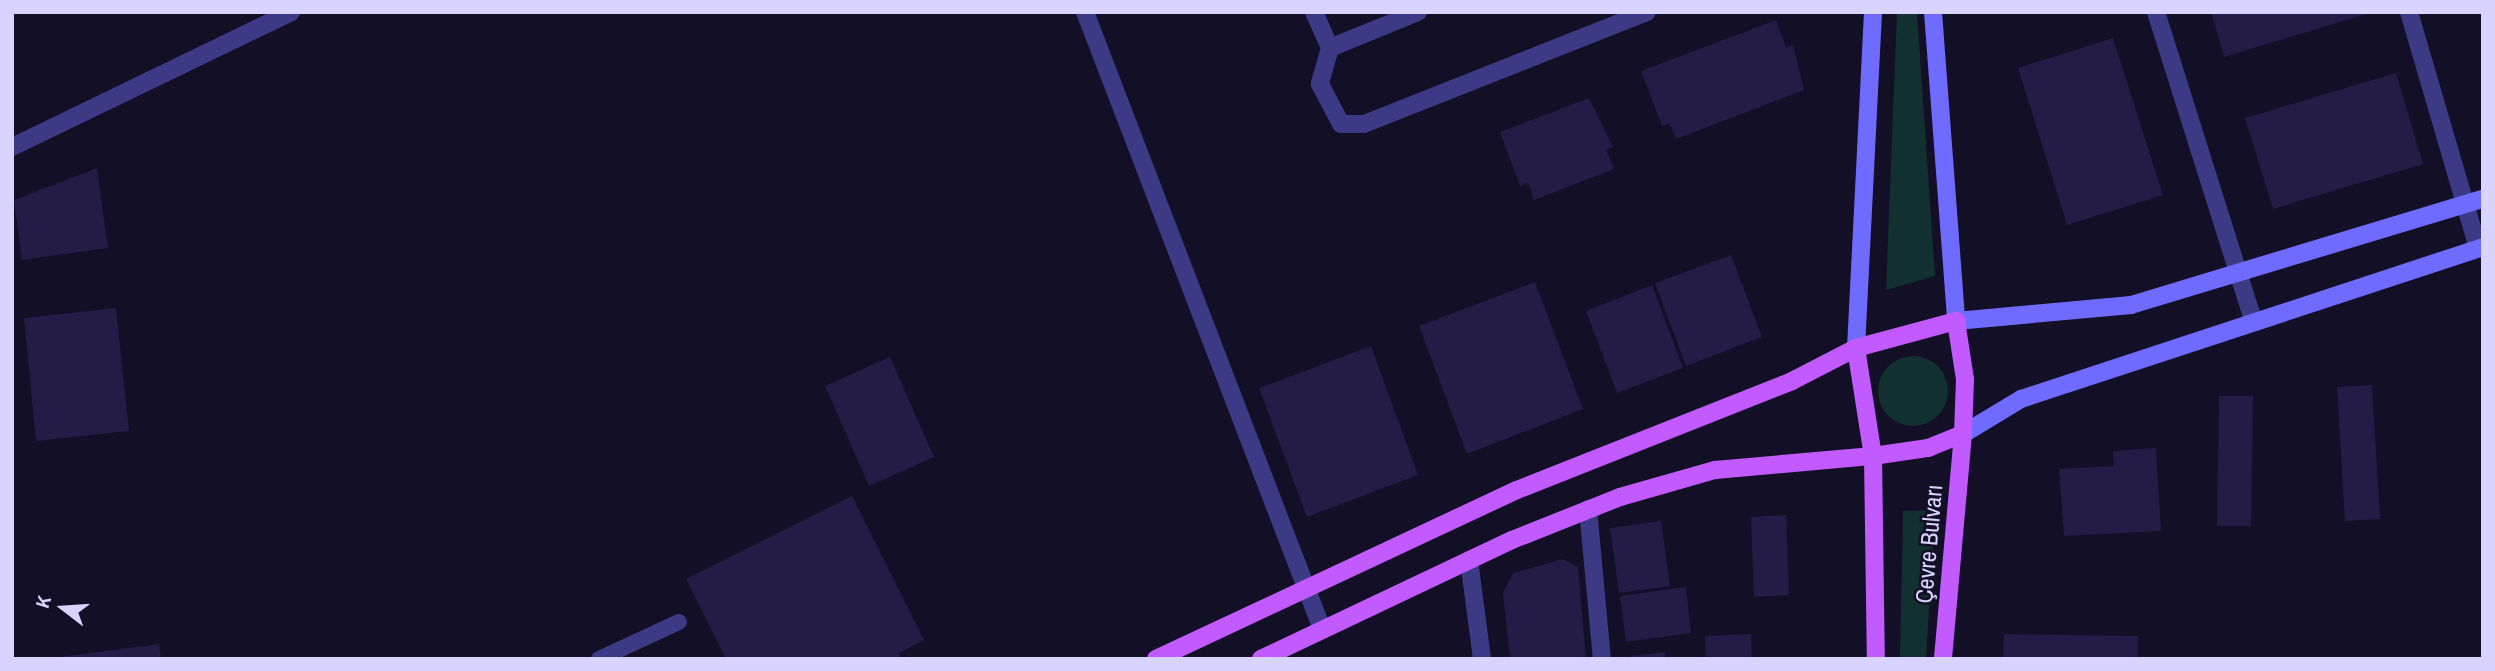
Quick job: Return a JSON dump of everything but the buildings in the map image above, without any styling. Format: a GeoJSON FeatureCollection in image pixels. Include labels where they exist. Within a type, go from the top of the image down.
{"type":"FeatureCollection","features":[{"type":"Feature","properties":{"kind":"main road"},"geometry":{"type":"LineString","coordinates":[[1856,348],[1873,12]]}},
{"type":"Feature","properties":{"kind":"main road"},"geometry":{"type":"LineString","coordinates":[[1933,12],[1956,321]]}},
{"type":"Feature","properties":{"kind":"main road"},"geometry":{"type":"LineString","coordinates":[[1156,659],[1517,490],[1791,381],[1856,348],[1956,321],[2131,305],[2483,199]]}},
{"type":"Feature","properties":{"kind":"main road"},"geometry":{"type":"LineString","coordinates":[[1261,659],[1469,560],[1588,509],[1716,470],[1873,456],[1928,448],[1963,434],[2021,399],[2253,319],[2480,247]]}},
{"type":"Feature","properties":{"kind":"main road","name":"Çevre Bulvarı"},"geometry":{"type":"LineString","coordinates":[[1943,659],[1963,434],[1965,379],[1956,321]]}},
{"type":"Feature","properties":{"kind":"main road","name":"Çevre Bulvarı"},"geometry":{"type":"LineString","coordinates":[[1856,348],[1873,456],[1876,659]]}},
{"type":"Feature","properties":{"kind":"street"},"geometry":{"type":"LineString","coordinates":[[12,147],[291,12]]}},
{"type":"Feature","properties":{"kind":"street"},"geometry":{"type":"LineString","coordinates":[[1085,12],[1322,629]]}},
{"type":"Feature","properties":{"kind":"street"},"geometry":{"type":"LineString","coordinates":[[1314,12],[1330,48],[1320,84],[1326,105],[1341,124],[1363,124],[1647,12]]}},
{"type":"Feature","properties":{"kind":"street"},"geometry":{"type":"LineString","coordinates":[[1330,48],[1418,12]]}},
{"type":"Feature","properties":{"kind":"street"},"geometry":{"type":"LineString","coordinates":[[2156,12],[2253,319]]}},
{"type":"Feature","properties":{"kind":"street"},"geometry":{"type":"LineString","coordinates":[[2409,12],[2480,247]]}},
{"type":"Feature","properties":{"kind":"street"},"geometry":{"type":"LineString","coordinates":[[1588,509],[1602,659]]}},
{"type":"Feature","properties":{"kind":"street"},"geometry":{"type":"LineString","coordinates":[[1469,560],[1482,659]]}},
{"type":"Feature","properties":{"kind":"lane"},"geometry":{"type":"LineString","coordinates":[[599,659],[679,622]]}},
{"type":"Feature","properties":{"kind":"green space"},"geometry":{"type":"Polygon","coordinates":[[[1897,12],[1917,12],[1935,276],[1886,290],[1897,12]]]}},
{"type":"Feature","properties":{"kind":"green space"},"geometry":{"type":"Polygon","coordinates":[[[1913,356],[1938,366],[1948,391],[1938,416],[1913,426],[1888,416],[1878,391],[1888,366],[1913,356]]]}},
{"type":"Feature","properties":{"kind":"green space"},"geometry":{"type":"Polygon","coordinates":[[[1935,510],[1926,659],[1900,659],[1903,511],[1935,510]]]}}]}
